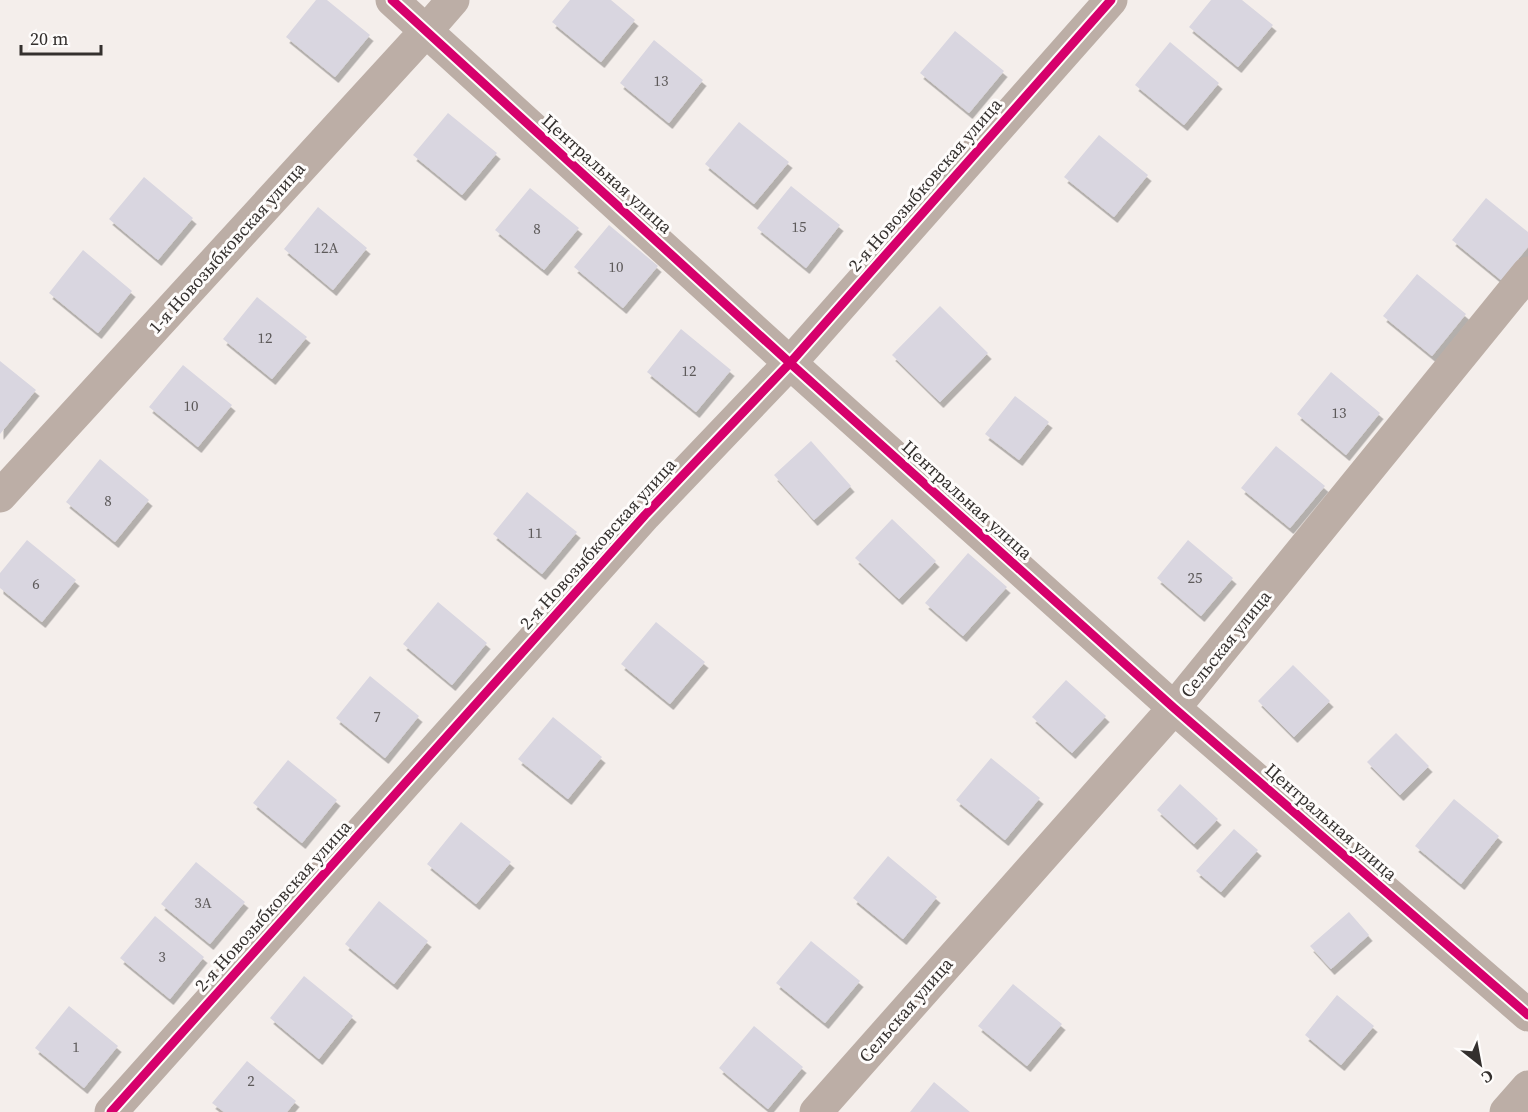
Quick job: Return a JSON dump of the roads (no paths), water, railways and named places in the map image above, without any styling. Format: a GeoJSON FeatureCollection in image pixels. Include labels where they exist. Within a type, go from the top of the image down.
{"type":"FeatureCollection","features":[{"type":"Feature","properties":{"kind":"street","name":"Центральная улица"},"geometry":{"type":"LineString","coordinates":[[392,0],[1173,708],[1528,1015]]}},
{"type":"Feature","properties":{"kind":"street","name":"1-я Новозыбковская улица"},"geometry":{"type":"LineString","coordinates":[[0,496],[453,0]]}},
{"type":"Feature","properties":{"kind":"street","name":"2-я Новозыбковская улица"},"geometry":{"type":"LineString","coordinates":[[111,1112],[637,524],[790,363],[1111,0]]}},
{"type":"Feature","properties":{"kind":"street","name":"Сельская улица"},"geometry":{"type":"LineString","coordinates":[[816,1112],[1173,708],[1528,273]]}},
{"type":"Feature","properties":{"kind":"street"},"geometry":{"type":"LineString","coordinates":[[1506,1112],[1528,1087]]}}]}
